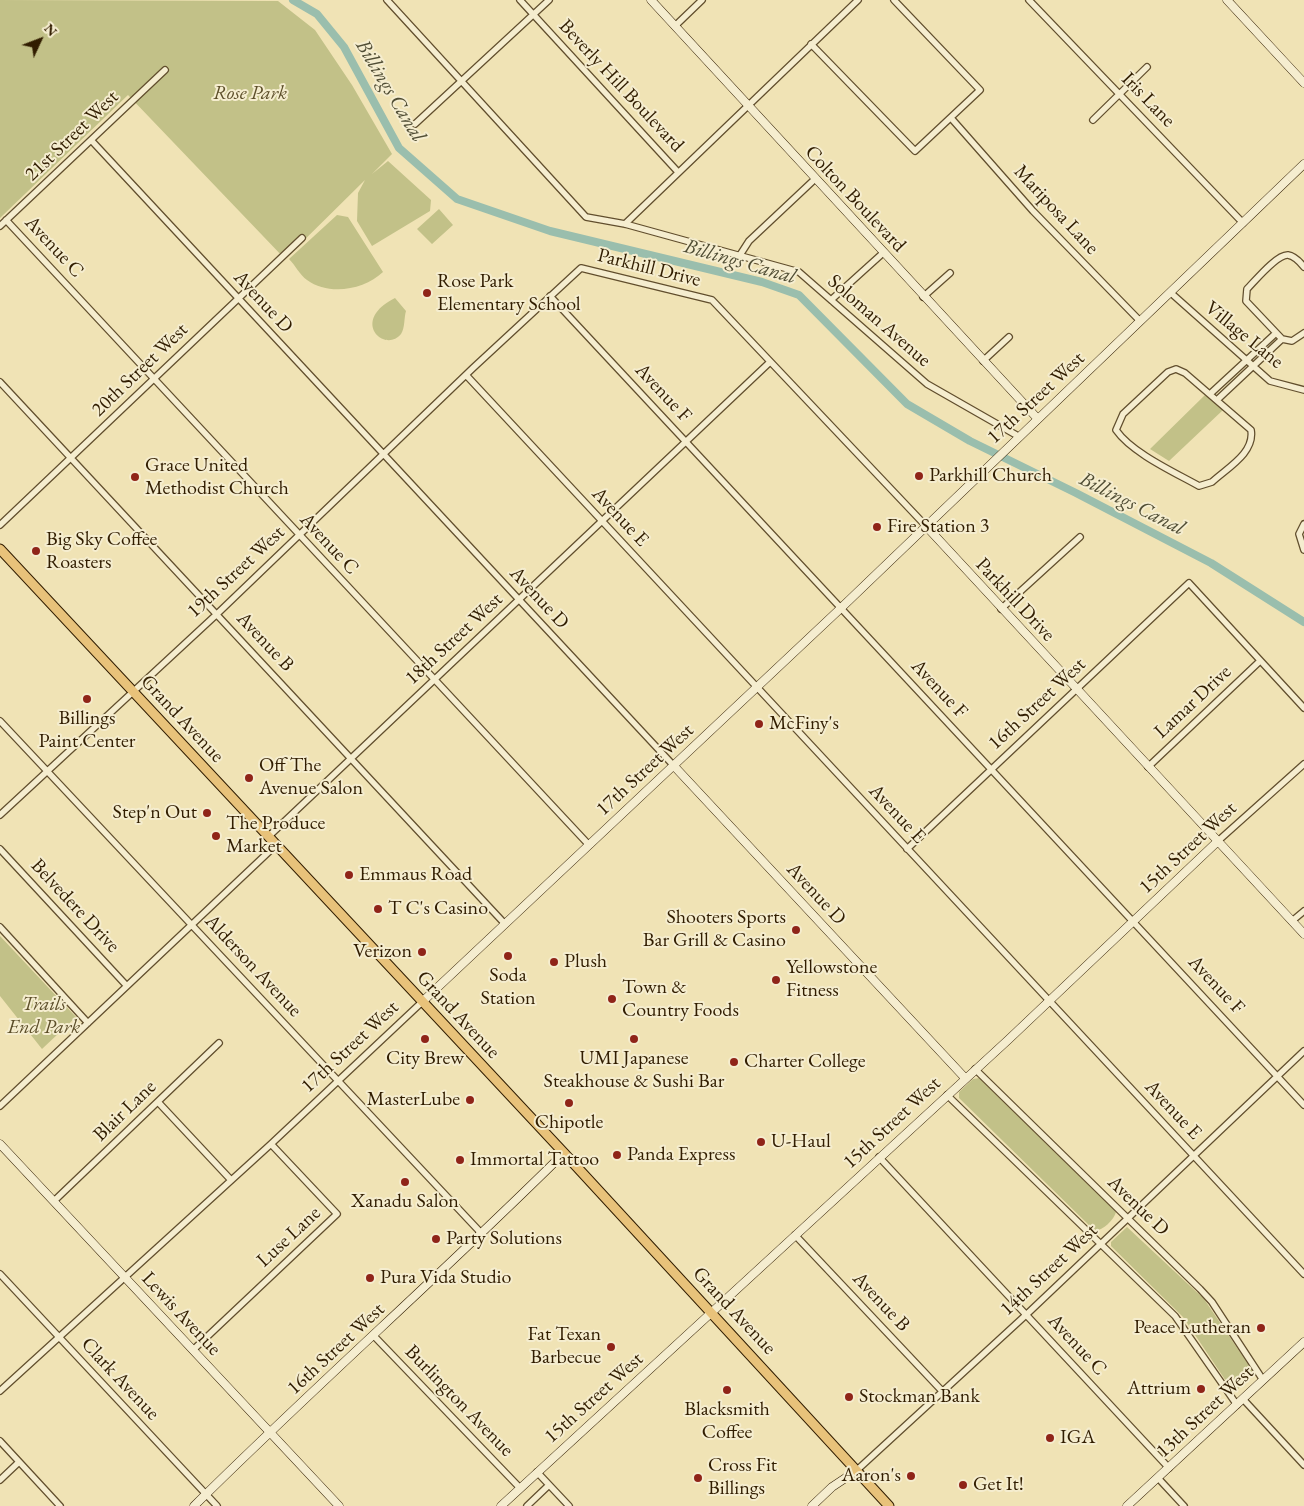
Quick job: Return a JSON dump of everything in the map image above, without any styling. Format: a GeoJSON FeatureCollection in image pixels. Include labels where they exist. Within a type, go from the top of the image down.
{"type":"FeatureCollection","features":[{"type":"Feature","properties":{"kind":"main road","name":"Grand Avenue"},"geometry":{"type":"LineString","coordinates":[[0,549],[564,1153],[889,1506]]}},
{"type":"Feature","properties":{"kind":"street","name":"Parkhill Drive"},"geometry":{"type":"LineString","coordinates":[[388,0],[586,217],[625,224]]}},
{"type":"Feature","properties":{"kind":"street","name":"Beverly Hill Boulevard"},"geometry":{"type":"LineString","coordinates":[[520,0],[678,172]]}},
{"type":"Feature","properties":{"kind":"street"},"geometry":{"type":"LineString","coordinates":[[416,124],[549,0]]}},
{"type":"Feature","properties":{"kind":"street","name":"Colton Boulevard"},"geometry":{"type":"LineString","coordinates":[[651,0],[923,297],[1037,418]]}},
{"type":"Feature","properties":{"kind":"street"},"geometry":{"type":"LineString","coordinates":[[675,26],[702,0]]}},
{"type":"Feature","properties":{"kind":"street"},"geometry":{"type":"LineString","coordinates":[[625,224],[858,0]]}},
{"type":"Feature","properties":{"kind":"street"},"geometry":{"type":"LineString","coordinates":[[812,44],[915,151],[980,90],[894,0]]}},
{"type":"Feature","properties":{"kind":"street","name":"Iris Lane"},"geometry":{"type":"LineString","coordinates":[[1029,0],[1243,223]]}},
{"type":"Feature","properties":{"kind":"street"},"geometry":{"type":"LineString","coordinates":[[1227,0],[1304,83]]}},
{"type":"Feature","properties":{"kind":"street"},"geometry":{"type":"LineString","coordinates":[[1092,120],[1147,67]]}},
{"type":"Feature","properties":{"kind":"street","name":"21st Street West"},"geometry":{"type":"LineString","coordinates":[[0,226],[165,70]]}},
{"type":"Feature","properties":{"kind":"street","name":"Mariposa Lane"},"geometry":{"type":"LineString","coordinates":[[951,118],[1033,211],[1140,321]]}},
{"type":"Feature","properties":{"kind":"street","name":"Avenue D"},"geometry":{"type":"LineString","coordinates":[[91,140],[965,1078]]}},
{"type":"Feature","properties":{"kind":"street","name":"17th Street West"},"geometry":{"type":"LineString","coordinates":[[0,1391],[270,1144],[674,766],[1304,164]]}},
{"type":"Feature","properties":{"kind":"street"},"geometry":{"type":"LineString","coordinates":[[740,255],[749,241],[815,179]]}},
{"type":"Feature","properties":{"kind":"street","name":"Avenue C"},"geometry":{"type":"LineString","coordinates":[[6,220],[589,845]]}},
{"type":"Feature","properties":{"kind":"street","name":"Soloman Avenue"},"geometry":{"type":"LineString","coordinates":[[625,224],[799,272],[927,384],[1018,436]]}},
{"type":"Feature","properties":{"kind":"street","name":"20th Street West"},"geometry":{"type":"LineString","coordinates":[[0,525],[302,238]]}},
{"type":"Feature","properties":{"kind":"street"},"geometry":{"type":"LineString","coordinates":[[831,300],[883,253]]}},
{"type":"Feature","properties":{"kind":"street"},"geometry":{"type":"LineString","coordinates":[[1304,267],[1296,258],[1288,255],[1279,257],[1247,289],[1246,301],[1282,340],[1292,341],[1304,333]]}},
{"type":"Feature","properties":{"kind":"street","name":"Parkhill Drive"},"geometry":{"type":"LineString","coordinates":[[581,268],[712,300],[925,525],[1001,610],[1304,934]]}},
{"type":"Feature","properties":{"kind":"street","name":"19th Street West"},"geometry":{"type":"LineString","coordinates":[[0,815],[217,614],[466,375],[581,268]]}},
{"type":"Feature","properties":{"kind":"street"},"geometry":{"type":"LineString","coordinates":[[923,297],[950,273]]}},
{"type":"Feature","properties":{"kind":"street","name":"Village Lane"},"geometry":{"type":"LineString","coordinates":[[1170,293],[1270,382],[1304,390]]}},
{"type":"Feature","properties":{"kind":"street","name":"Avenue F"},"geometry":{"type":"LineString","coordinates":[[550,296],[1304,1104]]}},
{"type":"Feature","properties":{"kind":"street"},"geometry":{"type":"LineString","coordinates":[[1210,394],[1276,333]]}},
{"type":"Feature","properties":{"kind":"street"},"geometry":{"type":"LineString","coordinates":[[984,361],[1009,337]]}},
{"type":"Feature","properties":{"kind":"street"},"geometry":{"type":"LineString","coordinates":[[1218,400],[1282,340]]}},
{"type":"Feature","properties":{"kind":"street","name":"18th Street West"},"geometry":{"type":"LineString","coordinates":[[268,837],[770,362]]}},
{"type":"Feature","properties":{"kind":"street"},"geometry":{"type":"LineString","coordinates":[[1176,369],[1186,373],[1218,400],[1251,430],[1253,439],[1249,449],[1212,482],[1205,485],[1198,486],[1123,439],[1116,430],[1122,414],[1168,372],[1176,369]]}},
{"type":"Feature","properties":{"kind":"street","name":"Avenue E"},"geometry":{"type":"LineString","coordinates":[[466,375],[1304,1274]]}},
{"type":"Feature","properties":{"kind":"street","name":"Avenue B"},"geometry":{"type":"LineString","coordinates":[[0,382],[72,457],[505,924]]}},
{"type":"Feature","properties":{"kind":"street"},"geometry":{"type":"LineString","coordinates":[[1304,524],[1299,534],[1304,550]]}},
{"type":"Feature","properties":{"kind":"street"},"geometry":{"type":"LineString","coordinates":[[1001,610],[1080,537]]}},
{"type":"Feature","properties":{"kind":"street","name":"16th Street West"},"geometry":{"type":"LineString","coordinates":[[907,849],[1189,583],[1260,661]]}},
{"type":"Feature","properties":{"kind":"street"},"geometry":{"type":"LineString","coordinates":[[1260,661],[1304,708]]}},
{"type":"Feature","properties":{"kind":"street","name":"Lamar Drive"},"geometry":{"type":"LineString","coordinates":[[1148,766],[1260,661]]}},
{"type":"Feature","properties":{"kind":"street","name":"Alderson Avenue"},"geometry":{"type":"LineString","coordinates":[[0,721],[194,925],[482,1234]]}},
{"type":"Feature","properties":{"kind":"street","name":"15th Street West"},"geometry":{"type":"LineString","coordinates":[[501,1506],[1050,1000],[1218,841],[1304,764]]}},
{"type":"Feature","properties":{"kind":"street"},"geometry":{"type":"LineString","coordinates":[[0,1106],[126,985],[194,925],[276,845]]}},
{"type":"Feature","properties":{"kind":"street","name":"Belvedere Drive"},"geometry":{"type":"LineString","coordinates":[[0,849],[126,985]]}},
{"type":"Feature","properties":{"kind":"street"},"geometry":{"type":"LineString","coordinates":[[1292,921],[1304,911]]}},
{"type":"Feature","properties":{"kind":"street"},"geometry":{"type":"LineString","coordinates":[[0,927],[88,1023]]}},
{"type":"Feature","properties":{"kind":"street","name":"Blair Lane"},"geometry":{"type":"LineString","coordinates":[[54,1201],[219,1043]]}},
{"type":"Feature","properties":{"kind":"street","name":"14th Street West"},"geometry":{"type":"LineString","coordinates":[[812,1506],[832,1487],[856,1471],[943,1392],[1304,1051]]}},
{"type":"Feature","properties":{"kind":"street","name":"Avenue D"},"geometry":{"type":"LineString","coordinates":[[975,1069],[1212,1302],[1263,1380]]}},
{"type":"Feature","properties":{"kind":"street"},"geometry":{"type":"LineString","coordinates":[[947,1094],[1175,1316],[1240,1402],[1304,1465]]}},
{"type":"Feature","properties":{"kind":"street"},"geometry":{"type":"LineString","coordinates":[[158,1102],[231,1180]]}},
{"type":"Feature","properties":{"kind":"street","name":"Lewis Avenue"},"geometry":{"type":"LineString","coordinates":[[0,1144],[339,1506]]}},
{"type":"Feature","properties":{"kind":"street","name":"Luse Lane"},"geometry":{"type":"LineString","coordinates":[[193,1350],[337,1214],[270,1144]]}},
{"type":"Feature","properties":{"kind":"street","name":"16th Street West"},"geometry":{"type":"LineString","coordinates":[[194,1506],[269,1433],[482,1234],[564,1153]]}},
{"type":"Feature","properties":{"kind":"street","name":"Avenue C"},"geometry":{"type":"LineString","coordinates":[[880,1157],[1168,1468]]}},
{"type":"Feature","properties":{"kind":"street","name":"Avenue B"},"geometry":{"type":"LineString","coordinates":[[795,1235],[943,1392]]}},
{"type":"Feature","properties":{"kind":"street","name":"Clark Avenue"},"geometry":{"type":"LineString","coordinates":[[0,1274],[217,1506]]}},
{"type":"Feature","properties":{"kind":"street","name":"Burlington Avenue"},"geometry":{"type":"LineString","coordinates":[[374,1336],[520,1488]]}},
{"type":"Feature","properties":{"kind":"street","name":"13th Street West"},"geometry":{"type":"LineString","coordinates":[[1127,1506],[1304,1342]]}},
{"type":"Feature","properties":{"kind":"street"},"geometry":{"type":"LineString","coordinates":[[0,1441],[60,1506]]}},
{"type":"Feature","properties":{"kind":"street"},"geometry":{"type":"LineString","coordinates":[[0,1480],[19,1462]]}},
{"type":"Feature","properties":{"kind":"street"},"geometry":{"type":"LineString","coordinates":[[537,1472],[569,1506]]}},
{"type":"Feature","properties":{"kind":"street"},"geometry":{"type":"LineString","coordinates":[[1158,1478],[1184,1506]]}},
{"type":"Feature","properties":{"kind":"street"},"geometry":{"type":"LineString","coordinates":[[527,1506],[549,1485]]}},
{"type":"Feature","properties":{"kind":"green space","name":"Rose Park"},"geometry":{"type":"Polygon","coordinates":[[[0,0],[278,1],[315,30],[352,85],[392,154],[372,174],[388,161],[431,200],[430,211],[372,246],[357,221],[358,193],[365,180],[285,259],[128,95],[0,218],[0,0]]]}},
{"type":"Feature","properties":{"kind":"green space"},"geometry":{"type":"Polygon","coordinates":[[[439,209],[453,225],[432,244],[417,229],[439,209]]]}},
{"type":"Feature","properties":{"kind":"green space"},"geometry":{"type":"Polygon","coordinates":[[[337,215],[348,217],[383,272],[366,283],[346,289],[325,288],[316,285],[304,278],[289,259],[337,215]]]}},
{"type":"Feature","properties":{"kind":"green space"},"geometry":{"type":"Polygon","coordinates":[[[395,298],[406,311],[404,326],[401,334],[394,339],[387,340],[375,332],[372,325],[374,316],[381,307],[395,298]]]}},
{"type":"Feature","properties":{"kind":"green space"},"geometry":{"type":"Polygon","coordinates":[[[1205,395],[1223,410],[1169,461],[1150,449],[1205,395]]]}},
{"type":"Feature","properties":{"kind":"green space","name":"Trails End Park"},"geometry":{"type":"Polygon","coordinates":[[[0,936],[76,1017],[42,1049],[0,996],[0,936]]]}},
{"type":"Feature","properties":{"kind":"green space"},"geometry":{"type":"Polygon","coordinates":[[[979,1078],[1116,1212],[1108,1224],[1095,1231],[959,1098],[959,1092],[973,1079],[979,1078]]]}},
{"type":"Feature","properties":{"kind":"green space"},"geometry":{"type":"Polygon","coordinates":[[[1127,1227],[1204,1299],[1252,1370],[1252,1376],[1237,1390],[1232,1390],[1183,1317],[1111,1246],[1111,1242],[1127,1227]]]}},
{"type":"Feature","properties":{"kind":"waterway","name":"Billings Canal"},"geometry":{"type":"LineString","coordinates":[[293,0],[317,14],[344,47],[399,148],[457,199],[550,231],[762,282],[799,295],[907,404],[970,441],[1211,563],[1304,622]]}},
{"type":"Feature","properties":{"kind":"place","name":"Rose Park Elementary School"},"geometry":{"type":"Point","coordinates":[427,293]}},
{"type":"Feature","properties":{"kind":"place","name":"Parkhill Church"},"geometry":{"type":"Point","coordinates":[919,476]}},
{"type":"Feature","properties":{"kind":"place","name":"Grace United Methodist Church"},"geometry":{"type":"Point","coordinates":[135,477]}},
{"type":"Feature","properties":{"kind":"place","name":"Fire Station 3"},"geometry":{"type":"Point","coordinates":[877,527]}},
{"type":"Feature","properties":{"kind":"place","name":"Big Sky Coffee Roasters"},"geometry":{"type":"Point","coordinates":[36,551]}},
{"type":"Feature","properties":{"kind":"place","name":"Billings Paint Center"},"geometry":{"type":"Point","coordinates":[87,699]}},
{"type":"Feature","properties":{"kind":"place","name":"McFiny's"},"geometry":{"type":"Point","coordinates":[759,724]}},
{"type":"Feature","properties":{"kind":"place","name":"Off The Avenue Salon"},"geometry":{"type":"Point","coordinates":[249,778]}},
{"type":"Feature","properties":{"kind":"place","name":"Step'n Out"},"geometry":{"type":"Point","coordinates":[207,813]}},
{"type":"Feature","properties":{"kind":"place","name":"The Produce Market"},"geometry":{"type":"Point","coordinates":[216,836]}},
{"type":"Feature","properties":{"kind":"place","name":"Emmaus Road"},"geometry":{"type":"Point","coordinates":[349,875]}},
{"type":"Feature","properties":{"kind":"place","name":"T C's Casino"},"geometry":{"type":"Point","coordinates":[378,909]}},
{"type":"Feature","properties":{"kind":"place","name":"Shooters Sports Bar Grill & Casino"},"geometry":{"type":"Point","coordinates":[796,930]}},
{"type":"Feature","properties":{"kind":"place","name":"Verizon"},"geometry":{"type":"Point","coordinates":[422,952]}},
{"type":"Feature","properties":{"kind":"place","name":"Soda Station"},"geometry":{"type":"Point","coordinates":[508,956]}},
{"type":"Feature","properties":{"kind":"place","name":"Plush"},"geometry":{"type":"Point","coordinates":[554,962]}},
{"type":"Feature","properties":{"kind":"place","name":"Yellowstone Fitness"},"geometry":{"type":"Point","coordinates":[776,980]}},
{"type":"Feature","properties":{"kind":"place","name":"Town & Country Foods"},"geometry":{"type":"Point","coordinates":[612,999]}},
{"type":"Feature","properties":{"kind":"place","name":"City Brew"},"geometry":{"type":"Point","coordinates":[425,1039]}},
{"type":"Feature","properties":{"kind":"place","name":"UMI Japanese Steakhouse & Sushi Bar"},"geometry":{"type":"Point","coordinates":[634,1039]}},
{"type":"Feature","properties":{"kind":"place","name":"Charter College"},"geometry":{"type":"Point","coordinates":[734,1062]}},
{"type":"Feature","properties":{"kind":"place","name":"MasterLube"},"geometry":{"type":"Point","coordinates":[470,1100]}},
{"type":"Feature","properties":{"kind":"place","name":"Chipotle"},"geometry":{"type":"Point","coordinates":[569,1103]}},
{"type":"Feature","properties":{"kind":"place","name":"U-Haul"},"geometry":{"type":"Point","coordinates":[761,1142]}},
{"type":"Feature","properties":{"kind":"place","name":"Panda Express"},"geometry":{"type":"Point","coordinates":[617,1155]}},
{"type":"Feature","properties":{"kind":"place","name":"Immortal Tattoo"},"geometry":{"type":"Point","coordinates":[460,1160]}},
{"type":"Feature","properties":{"kind":"place","name":"Xanadu Salon"},"geometry":{"type":"Point","coordinates":[405,1182]}},
{"type":"Feature","properties":{"kind":"place","name":"Party Solutions"},"geometry":{"type":"Point","coordinates":[436,1239]}},
{"type":"Feature","properties":{"kind":"place","name":"Pura Vida Studio"},"geometry":{"type":"Point","coordinates":[370,1278]}},
{"type":"Feature","properties":{"kind":"place","name":"Peace Lutheran"},"geometry":{"type":"Point","coordinates":[1261,1328]}},
{"type":"Feature","properties":{"kind":"place","name":"Fat Texan Barbecue"},"geometry":{"type":"Point","coordinates":[611,1347]}},
{"type":"Feature","properties":{"kind":"place","name":"Attrium"},"geometry":{"type":"Point","coordinates":[1201,1389]}},
{"type":"Feature","properties":{"kind":"place","name":"Blacksmith Coffee"},"geometry":{"type":"Point","coordinates":[727,1390]}},
{"type":"Feature","properties":{"kind":"place","name":"Stockman Bank"},"geometry":{"type":"Point","coordinates":[849,1397]}},
{"type":"Feature","properties":{"kind":"place","name":"IGA"},"geometry":{"type":"Point","coordinates":[1050,1438]}},
{"type":"Feature","properties":{"kind":"place","name":"Aaron's"},"geometry":{"type":"Point","coordinates":[911,1476]}},
{"type":"Feature","properties":{"kind":"place","name":"Cross Fit Billings"},"geometry":{"type":"Point","coordinates":[698,1478]}},
{"type":"Feature","properties":{"kind":"place","name":"Get It!"},"geometry":{"type":"Point","coordinates":[963,1485]}}]}
